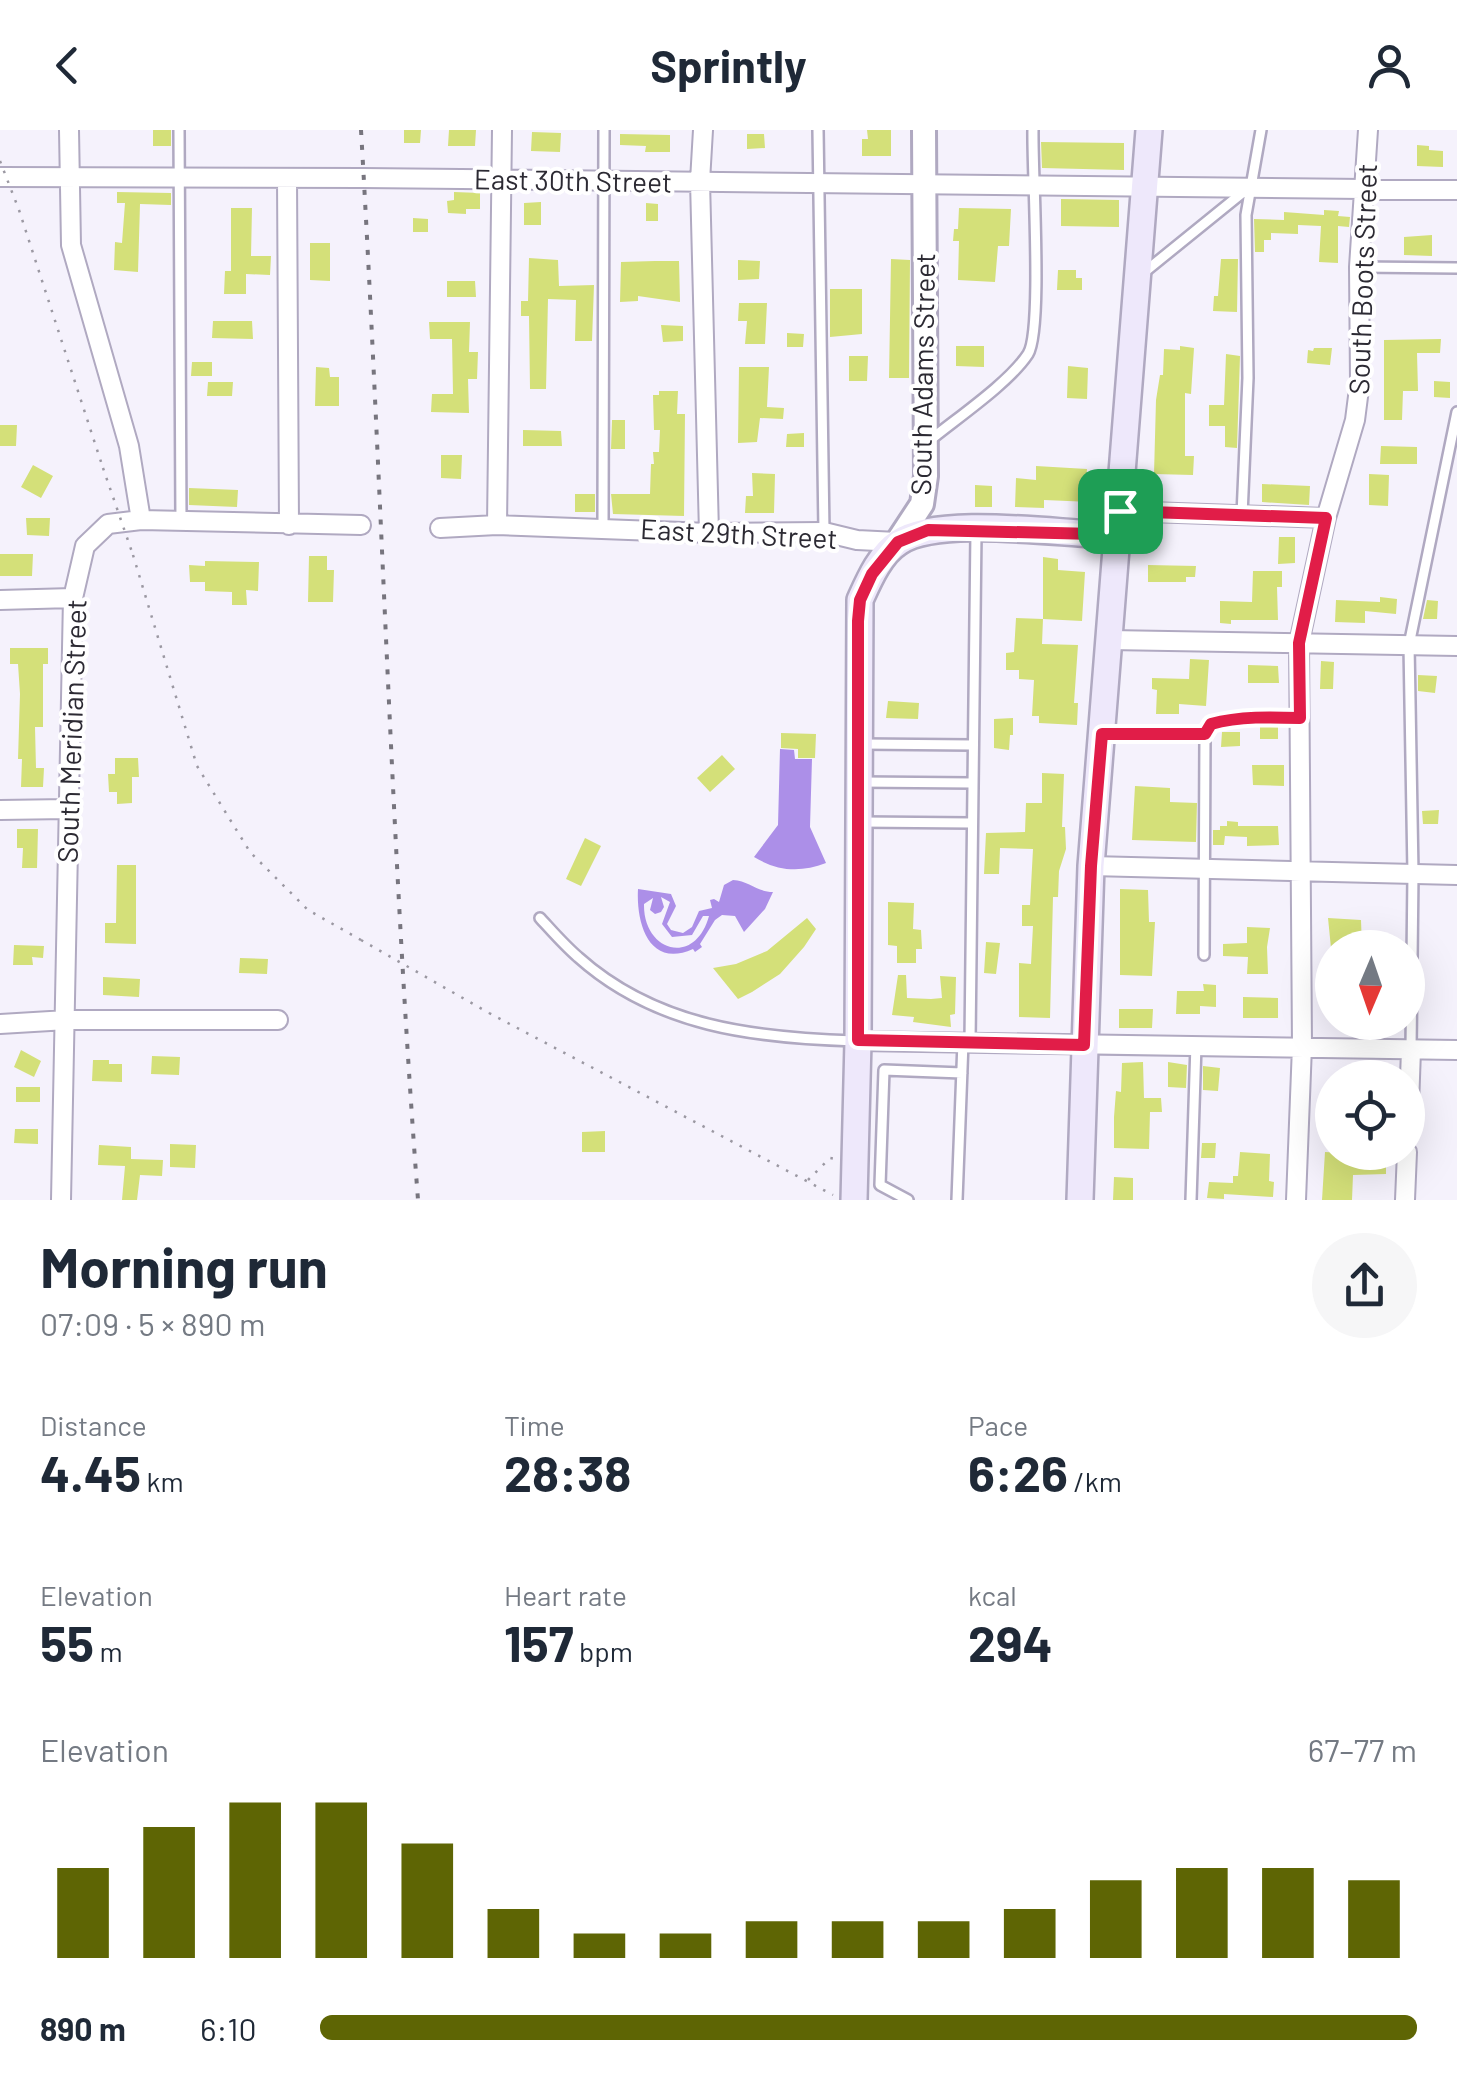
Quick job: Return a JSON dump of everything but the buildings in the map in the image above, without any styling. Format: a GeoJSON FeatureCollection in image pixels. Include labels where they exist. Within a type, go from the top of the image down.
{"type":"FeatureCollection","features":[{"type":"Feature","properties":{"kind":"main road"},"geometry":{"type":"LineString","coordinates":[[1080,1200],[1091,866],[1149,130]]}},
{"type":"Feature","properties":{"kind":"main road"},"geometry":{"type":"LineString","coordinates":[[1116,564],[1094,534],[1120,511]]}},
{"type":"Feature","properties":{"kind":"main road","name":"East 29th Street"},"geometry":{"type":"LineString","coordinates":[[898,542],[928,530],[1094,534]]}},
{"type":"Feature","properties":{"kind":"main road","name":"South Adams Street"},"geometry":{"type":"LineString","coordinates":[[854,1200],[868,1173],[858,1040],[860,600],[872,574],[898,542]]}},
{"type":"Feature","properties":{"kind":"street"},"geometry":{"type":"LineString","coordinates":[[70,130],[71,246],[129,446],[141,520],[361,525]]}},
{"type":"Feature","properties":{"kind":"street"},"geometry":{"type":"LineString","coordinates":[[497,525],[502,130]]}},
{"type":"Feature","properties":{"kind":"street"},"geometry":{"type":"LineString","coordinates":[[703,130],[700,181],[709,533]]}},
{"type":"Feature","properties":{"kind":"street","name":"South Adams Street"},"geometry":{"type":"LineString","coordinates":[[898,542],[922,504],[926,444],[924,130]]}},
{"type":"Feature","properties":{"kind":"street","name":"South Boots Street"},"geometry":{"type":"LineString","coordinates":[[1296,1200],[1303,870],[1299,643],[1326,518],[1355,420],[1360,381],[1359,266],[1368,130]]}},
{"type":"Feature","properties":{"kind":"street","name":"East 30th Street"},"geometry":{"type":"LineString","coordinates":[[0,177],[1457,190]]}},
{"type":"Feature","properties":{"kind":"street"},"geometry":{"type":"LineString","coordinates":[[287,178],[290,525]]}},
{"type":"Feature","properties":{"kind":"street"},"geometry":{"type":"LineString","coordinates":[[1120,511],[1326,518]]}},
{"type":"Feature","properties":{"kind":"street","name":"South Meridian Street"},"geometry":{"type":"LineString","coordinates":[[61,1200],[73,598],[85,546],[108,524],[141,520]]}},
{"type":"Feature","properties":{"kind":"street","name":"East 29th Street"},"geometry":{"type":"LineString","coordinates":[[440,528],[603,526],[709,533],[824,532],[857,540],[898,542]]}},
{"type":"Feature","properties":{"kind":"street"},"geometry":{"type":"LineString","coordinates":[[0,600],[73,598]]}},
{"type":"Feature","properties":{"kind":"street"},"geometry":{"type":"LineString","coordinates":[[1109,640],[1457,646]]}},
{"type":"Feature","properties":{"kind":"street"},"geometry":{"type":"LineString","coordinates":[[0,810],[67,808]]}},
{"type":"Feature","properties":{"kind":"street"},"geometry":{"type":"LineString","coordinates":[[1091,866],[1457,875]]}},
{"type":"Feature","properties":{"kind":"street"},"geometry":{"type":"LineString","coordinates":[[0,1024],[66,1020],[278,1020]]}},
{"type":"Feature","properties":{"kind":"street"},"geometry":{"type":"LineString","coordinates":[[858,1040],[1457,1050]]}},
{"type":"Feature","properties":{"kind":"street"},"geometry":{"type":"LineString","coordinates":[[1411,1050],[1411,1060]]}},
{"type":"Feature","properties":{"kind":"street"},"geometry":{"type":"LineString","coordinates":[[1405,1200],[1406,1170]]}},
{"type":"Feature","properties":{"kind":"lane"},"geometry":{"type":"LineString","coordinates":[[180,130],[181,521]]}},
{"type":"Feature","properties":{"kind":"lane"},"geometry":{"type":"LineString","coordinates":[[603,526],[604,130]]}},
{"type":"Feature","properties":{"kind":"lane"},"geometry":{"type":"LineString","coordinates":[[818,130],[824,532]]}},
{"type":"Feature","properties":{"kind":"lane"},"geometry":{"type":"LineString","coordinates":[[926,444],[1016,369],[1031,347],[1032,130]]}},
{"type":"Feature","properties":{"kind":"lane"},"geometry":{"type":"LineString","coordinates":[[1242,515],[1248,378],[1246,215],[1261,130]]}},
{"type":"Feature","properties":{"kind":"lane"},"geometry":{"type":"LineString","coordinates":[[1136,278],[1251,186]]}},
{"type":"Feature","properties":{"kind":"lane"},"geometry":{"type":"LineString","coordinates":[[1359,266],[1457,268]]}},
{"type":"Feature","properties":{"kind":"lane"},"geometry":{"type":"LineString","coordinates":[[1411,1050],[1413,873],[1408,645],[1457,412]]}},
{"type":"Feature","properties":{"kind":"lane"},"geometry":{"type":"LineString","coordinates":[[957,1200],[966,1043],[976,529]]}},
{"type":"Feature","properties":{"kind":"lane"},"geometry":{"type":"LineString","coordinates":[[1204,955],[1205,734],[1211,724],[1224,720],[1300,718]]}},
{"type":"Feature","properties":{"kind":"lane"},"geometry":{"type":"LineString","coordinates":[[1102,734],[1205,734]]}},
{"type":"Feature","properties":{"kind":"lane"},"geometry":{"type":"LineString","coordinates":[[858,744],[972,745]]}},
{"type":"Feature","properties":{"kind":"lane"},"geometry":{"type":"LineString","coordinates":[[859,782],[972,783]]}},
{"type":"Feature","properties":{"kind":"lane"},"geometry":{"type":"LineString","coordinates":[[859,822],[972,823]]}},
{"type":"Feature","properties":{"kind":"lane"},"geometry":{"type":"LineString","coordinates":[[540,918],[578,958],[616,986],[687,1020],[764,1037],[858,1040]]}},
{"type":"Feature","properties":{"kind":"lane"},"geometry":{"type":"LineString","coordinates":[[1191,1200],[1196,1044]]}},
{"type":"Feature","properties":{"kind":"lane"},"geometry":{"type":"LineString","coordinates":[[908,1200],[880,1185],[868,1173],[884,1070],[962,1073]]}},
{"type":"Feature","properties":{"kind":"path"},"geometry":{"type":"LineString","coordinates":[[0,162],[132,555],[197,766],[250,852],[308,910],[489,1013],[843,1200]]}},
{"type":"Feature","properties":{"kind":"path"},"geometry":{"type":"LineString","coordinates":[[809,1182],[830,1158]]}},
{"type":"Feature","properties":{"kind":"shaded area"},"geometry":{"type":"Polygon","coordinates":[[[780,749],[794,750],[795,759],[812,759],[810,827],[826,863],[789,869],[754,857],[778,825],[780,749]]]}},
{"type":"Feature","properties":{"kind":"shaded area"},"geometry":{"type":"Polygon","coordinates":[[[733,880],[773,892],[765,909],[744,932],[735,916],[722,915],[695,952],[693,949],[666,953],[648,939],[640,916],[638,889],[671,894],[676,906],[667,924],[671,930],[683,933],[692,927],[699,911],[712,908],[710,900],[719,902],[724,885],[733,880]],[[661,897],[664,907],[655,914],[650,910],[653,898],[644,904],[646,920],[660,942],[682,947],[702,932],[709,916],[703,916],[692,935],[672,937],[662,924],[670,902],[661,897]]]}},
{"type":"Feature","properties":{"kind":"railway"},"geometry":{"type":"LineString","coordinates":[[361,130],[418,1200]]}},
{"type":"Feature","properties":{"kind":"route"},"geometry":{"type":"LineString","coordinates":[[1120,511],[1326,518],[1299,643],[1300,718],[1224,720],[1211,724],[1205,734],[1102,734],[1091,866],[1084,1045],[858,1040],[858,621],[860,600],[872,574],[898,542],[928,530],[1094,534],[1120,511]]}}]}
